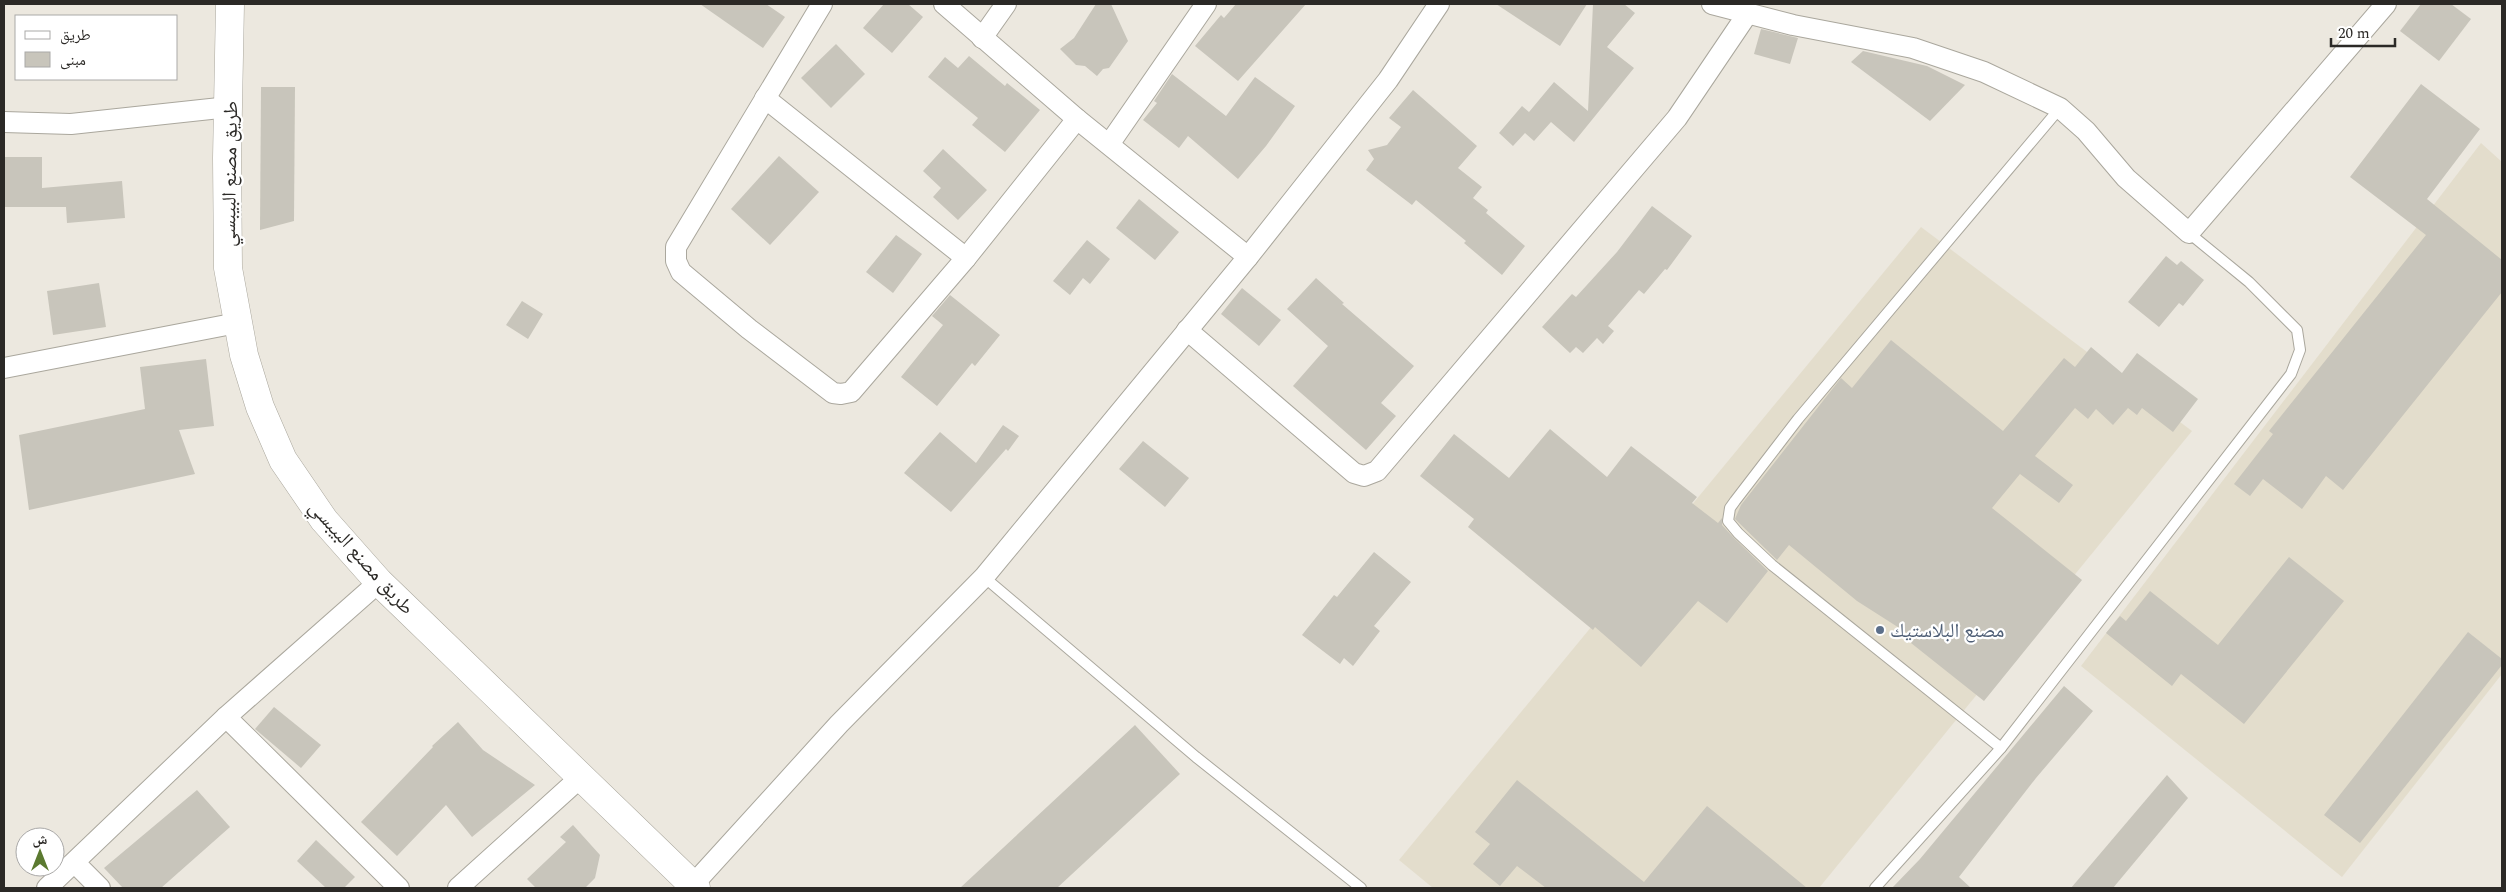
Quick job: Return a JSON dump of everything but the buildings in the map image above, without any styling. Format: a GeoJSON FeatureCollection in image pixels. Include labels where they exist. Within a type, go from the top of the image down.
{"type":"FeatureCollection","features":[{"type":"Feature","properties":{"kind":"main road","name":"طريق مصنع البيبسي"},"geometry":{"type":"LineString","coordinates":[[230,4],[227,158],[228,268],[237,324],[260,407],[283,460],[324,520],[378,582],[582,776],[693,887]]}},
{"type":"Feature","properties":{"kind":"street"},"geometry":{"type":"LineString","coordinates":[[822,4],[676,247],[676,261],[681,272],[749,330],[833,393],[851,392],[966,258],[1078,119]]}},
{"type":"Feature","properties":{"kind":"street"},"geometry":{"type":"LineString","coordinates":[[944,4],[1078,119],[1110,143],[1248,257]]}},
{"type":"Feature","properties":{"kind":"street"},"geometry":{"type":"LineString","coordinates":[[982,38],[1006,4]]}},
{"type":"Feature","properties":{"kind":"street"},"geometry":{"type":"LineString","coordinates":[[1110,143],[1206,4]]}},
{"type":"Feature","properties":{"kind":"street"},"geometry":{"type":"LineString","coordinates":[[693,887],[839,724],[984,578],[1248,257],[1388,80],[1439,4]]}},
{"type":"Feature","properties":{"kind":"street"},"geometry":{"type":"LineString","coordinates":[[1712,4],[1794,25],[1913,48],[1984,72],[2060,108],[2086,131],[2126,178],[2190,233],[2386,4]]}},
{"type":"Feature","properties":{"kind":"street"},"geometry":{"type":"LineString","coordinates":[[1187,330],[1354,473],[1364,476],[1377,471],[1677,118],[1748,14]]}},
{"type":"Feature","properties":{"kind":"street"},"geometry":{"type":"LineString","coordinates":[[765,98],[966,258]]}},
{"type":"Feature","properties":{"kind":"street"},"geometry":{"type":"LineString","coordinates":[[4,122],[71,124],[229,107]]}},
{"type":"Feature","properties":{"kind":"street"},"geometry":{"type":"LineString","coordinates":[[4,368],[237,324]]}},
{"type":"Feature","properties":{"kind":"street"},"geometry":{"type":"LineString","coordinates":[[47,888],[226,717],[378,582]]}},
{"type":"Feature","properties":{"kind":"street"},"geometry":{"type":"LineString","coordinates":[[226,717],[399,888]]}},
{"type":"Feature","properties":{"kind":"street"},"geometry":{"type":"LineString","coordinates":[[458,888],[582,776]]}},
{"type":"Feature","properties":{"kind":"street"},"geometry":{"type":"LineString","coordinates":[[75,863],[100,888]]}},
{"type":"Feature","properties":{"kind":"lane"},"geometry":{"type":"LineString","coordinates":[[2001,748],[1772,566],[1728,521],[1730,508],[1798,419],[2060,108]]}},
{"type":"Feature","properties":{"kind":"lane"},"geometry":{"type":"LineString","coordinates":[[1875,888],[2001,748],[2292,374],[2300,350],[2296,330],[2249,282],[2190,233]]}},
{"type":"Feature","properties":{"kind":"lane"},"geometry":{"type":"LineString","coordinates":[[984,578],[1196,757],[1361,888]]}},
{"type":"Feature","properties":{"kind":"shaded area"},"geometry":{"type":"Polygon","coordinates":[[[2481,143],[2502,162],[2502,674],[2342,877],[2081,666],[2481,143]]]}},
{"type":"Feature","properties":{"kind":"shaded area"},"geometry":{"type":"Polygon","coordinates":[[[1921,227],[2192,431],[1819,888],[1433,888],[1399,860],[1921,227]]]}},
{"type":"Feature","properties":{"kind":"place","name":"مصنع البلاستيك"},"geometry":{"type":"Point","coordinates":[1880,630]}}]}
